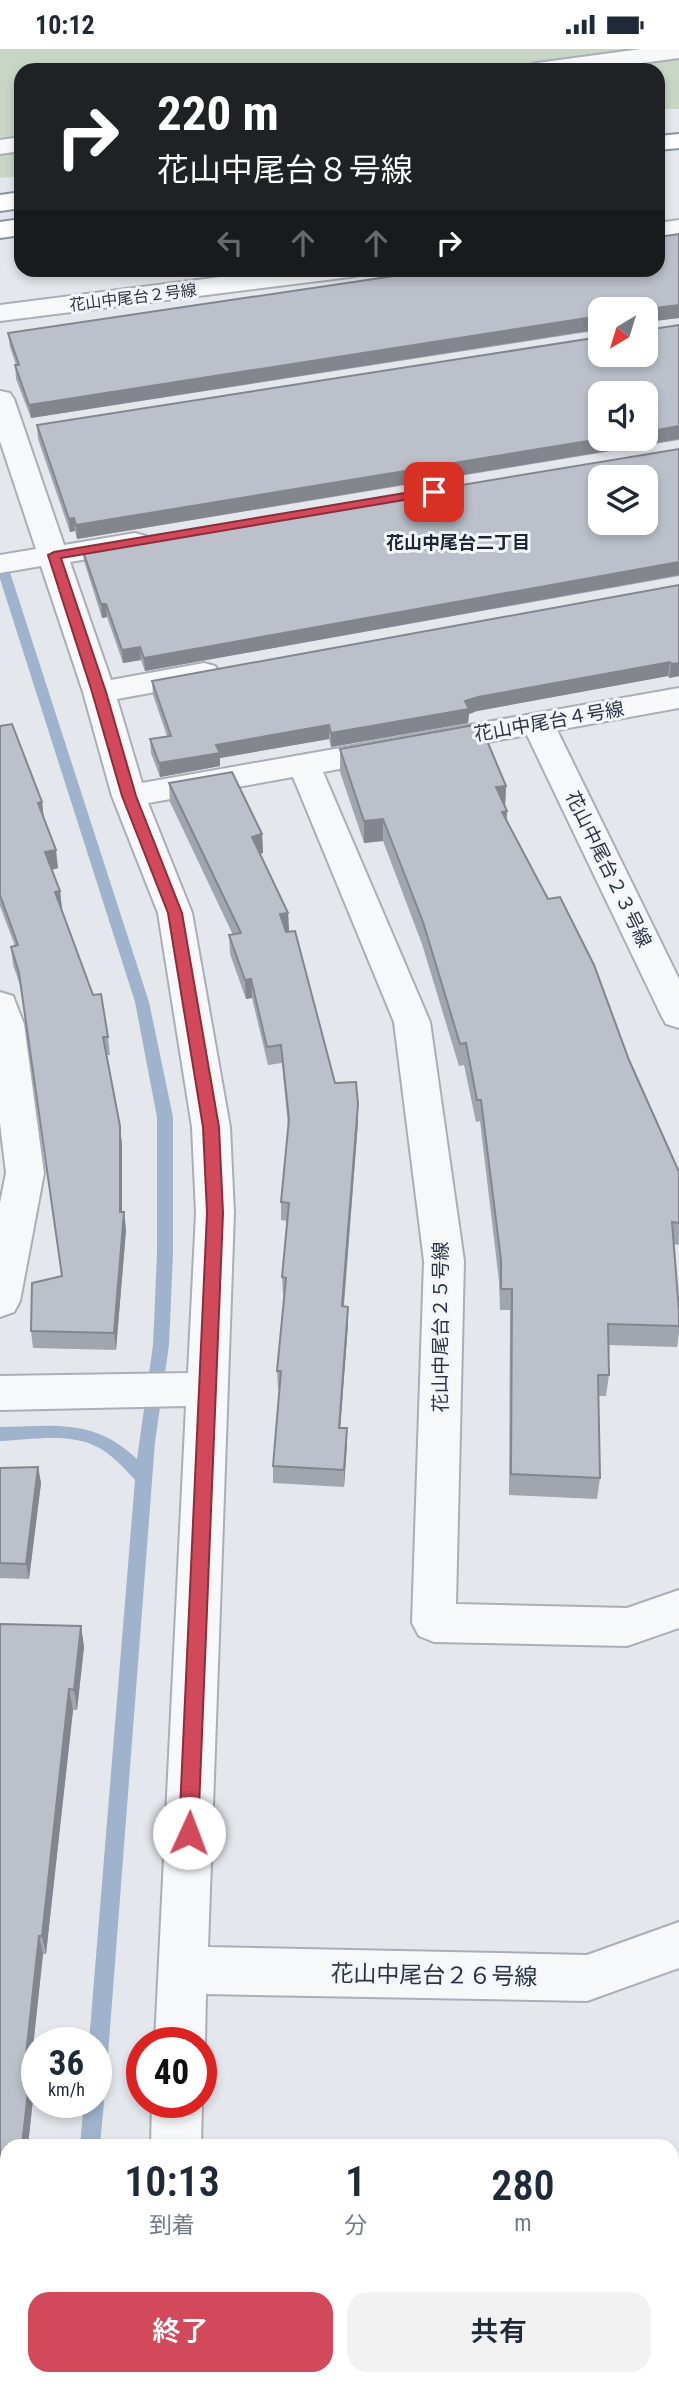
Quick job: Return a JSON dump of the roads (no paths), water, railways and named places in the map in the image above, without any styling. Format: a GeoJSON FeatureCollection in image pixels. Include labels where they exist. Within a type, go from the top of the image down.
{"type":"FeatureCollection","features":[{"type":"Feature","properties":{"kind":"street"},"geometry":{"type":"LineString","coordinates":[[589,63],[679,51]]}},
{"type":"Feature","properties":{"kind":"street","name":"花山中尾台２号線"},"geometry":{"type":"LineString","coordinates":[[0,313],[286,277]]}},
{"type":"Feature","properties":{"kind":"street"},"geometry":{"type":"LineString","coordinates":[[13,424],[42,557],[99,692],[129,796],[175,913],[211,1127],[215,1213],[201,1389],[181,2027]]}},
{"type":"Feature","properties":{"kind":"street"},"geometry":{"type":"LineString","coordinates":[[0,564],[162,537]]}},
{"type":"Feature","properties":{"kind":"street"},"geometry":{"type":"LineString","coordinates":[[99,692],[234,668]]}},
{"type":"Feature","properties":{"kind":"street","name":"花山中尾台４号線"},"geometry":{"type":"LineString","coordinates":[[129,796],[679,698]]}},
{"type":"Feature","properties":{"kind":"street","name":"花山中尾台２３号線"},"geometry":{"type":"LineString","coordinates":[[537,723],[679,1015]]}},
{"type":"Feature","properties":{"kind":"street","name":"花山中尾台２５号線"},"geometry":{"type":"LineString","coordinates":[[304,765],[412,1023],[444,1261],[434,1623],[627,1627],[679,1609]]}},
{"type":"Feature","properties":{"kind":"street"},"geometry":{"type":"LineString","coordinates":[[0,1005],[6,1024],[6,1075],[25,1173],[0,1301]]}},
{"type":"Feature","properties":{"kind":"street"},"geometry":{"type":"LineString","coordinates":[[0,1393],[201,1389]]}},
{"type":"Feature","properties":{"kind":"street","name":"花山中尾台２６号線"},"geometry":{"type":"LineString","coordinates":[[183,1970],[587,1978],[679,1945]]}},
{"type":"Feature","properties":{"kind":"street"},"geometry":{"type":"LineString","coordinates":[[176,2139],[177,2118]]}},
{"type":"Feature","properties":{"kind":"waterway"},"geometry":{"type":"LineString","coordinates":[[0,560],[142,1002],[165,1117],[165,1254],[161,1345],[147,1442],[100,2027]]}},
{"type":"Feature","properties":{"kind":"waterway"},"geometry":{"type":"LineString","coordinates":[[0,1434],[58,1433],[92,1437],[113,1449],[144,1477]]}},
{"type":"Feature","properties":{"kind":"waterway"},"geometry":{"type":"LineString","coordinates":[[91,2139],[93,2118]]}},
{"type":"Feature","properties":{"kind":"district","name":"花山中尾台二丁目"},"geometry":{"type":"Point","coordinates":[458,543]}}]}
